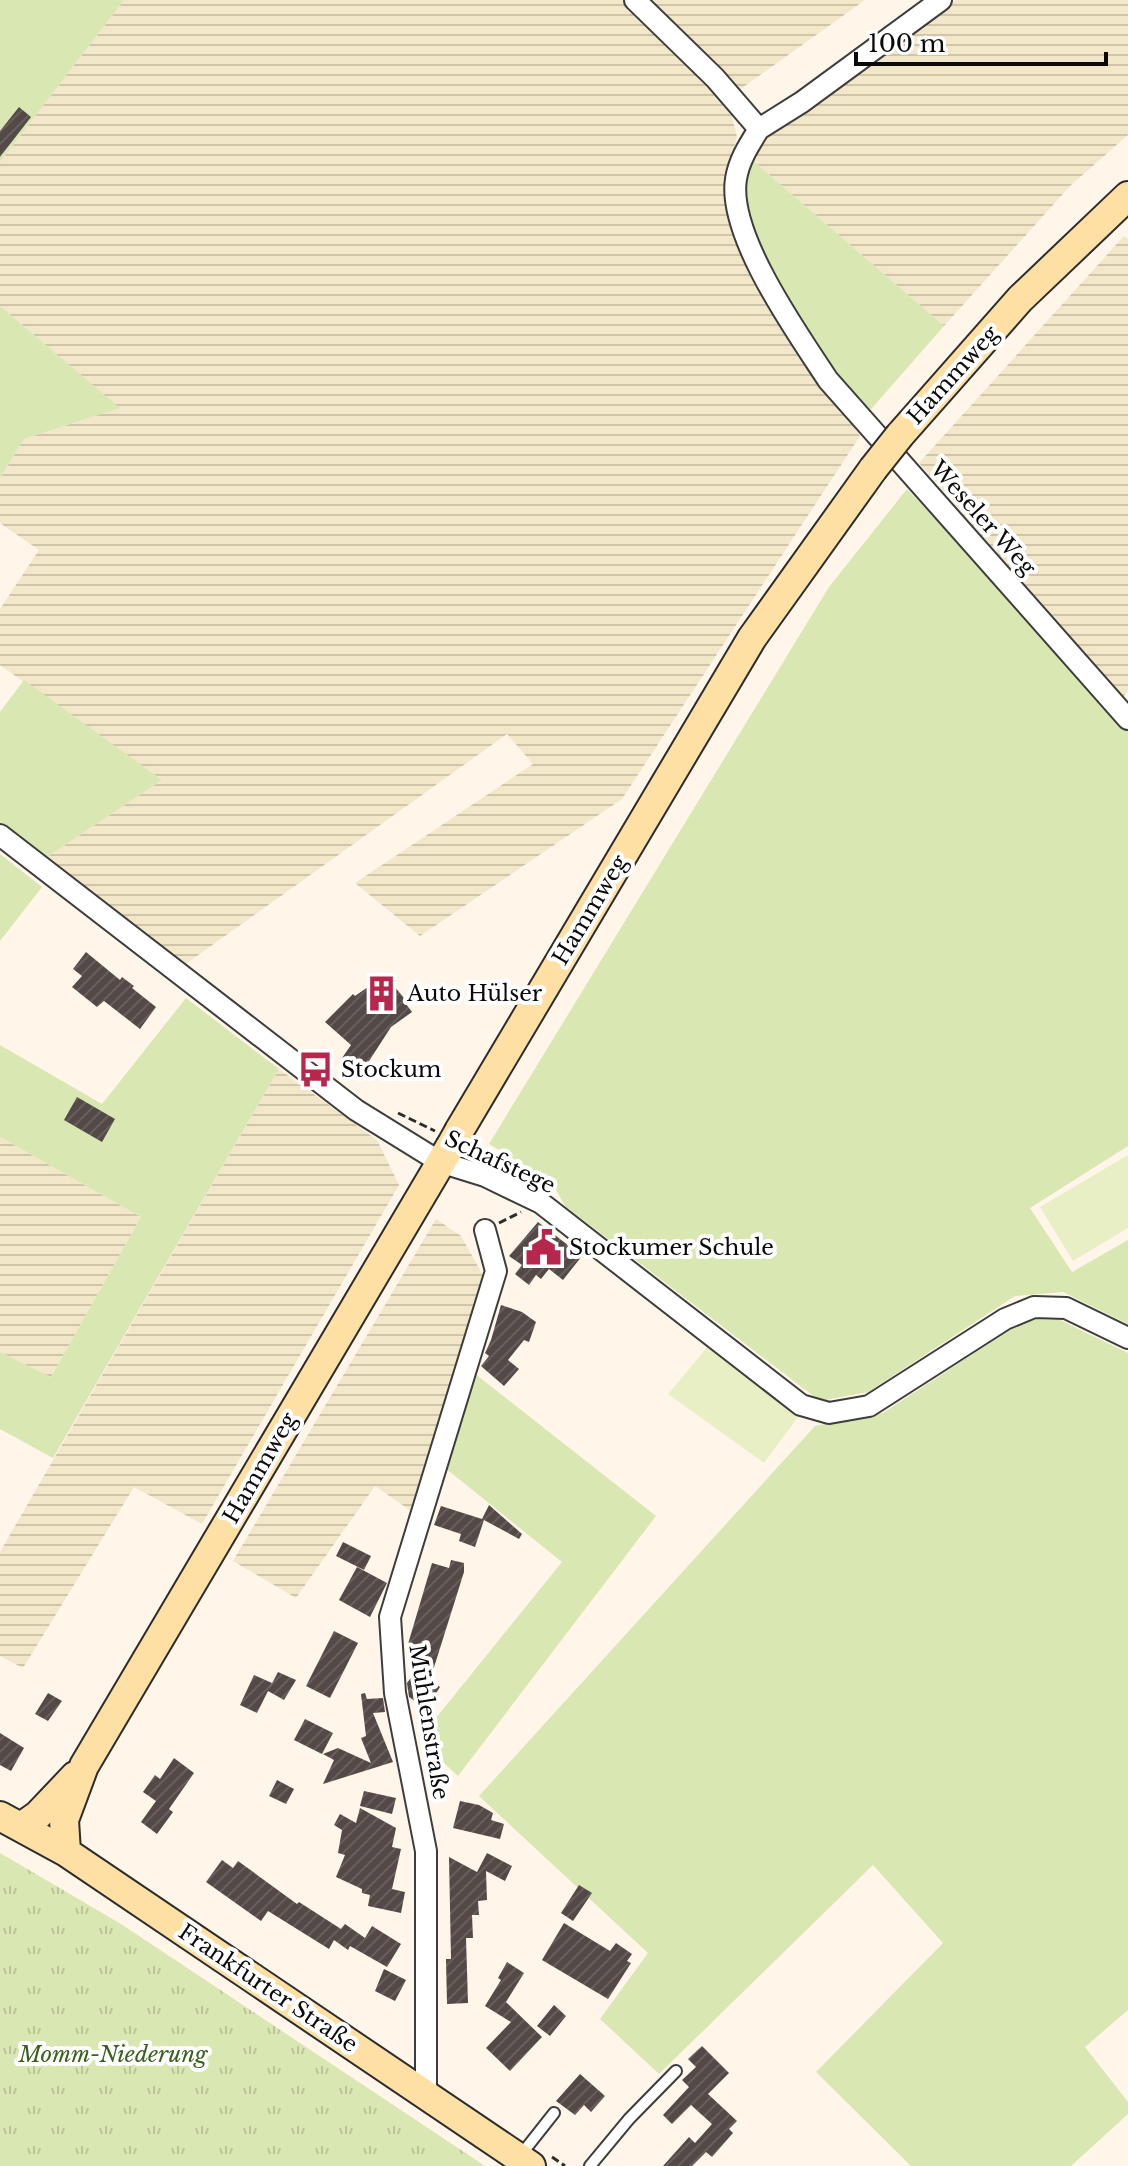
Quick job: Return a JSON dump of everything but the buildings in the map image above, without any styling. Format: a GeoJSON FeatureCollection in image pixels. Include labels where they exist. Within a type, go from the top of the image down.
{"type":"FeatureCollection","features":[{"type":"Feature","properties":{"kind":"main road","name":"Hammweg"},"geometry":{"type":"LineString","coordinates":[[66,1852],[64,1820],[84,1766],[752,638],[900,435],[1020,299],[1128,196]]}},
{"type":"Feature","properties":{"kind":"main road","name":"Hammweg"},"geometry":{"type":"LineString","coordinates":[[20,1819],[84,1766]]}},
{"type":"Feature","properties":{"kind":"main road","name":"Frankfurter Straße"},"geometry":{"type":"LineString","coordinates":[[20,1819],[525,2162]]}},
{"type":"Feature","properties":{"kind":"street"},"geometry":{"type":"LineString","coordinates":[[635,0],[715,78],[759,129]]}},
{"type":"Feature","properties":{"kind":"street","name":"Weseler Weg"},"geometry":{"type":"LineString","coordinates":[[941,0],[802,102],[759,129],[743,154],[735,181],[737,206],[760,268],[793,328],[828,380],[1128,719]]}},
{"type":"Feature","properties":{"kind":"street","name":"Schafstege"},"geometry":{"type":"LineString","coordinates":[[0,835],[356,1110],[450,1147],[485,1176],[541,1203],[801,1405],[829,1413],[869,1406],[1005,1319],[1034,1307],[1066,1308],[1128,1338]]}},
{"type":"Feature","properties":{"kind":"street","name":"Mühlenstraße"},"geometry":{"type":"LineString","coordinates":[[426,2094],[426,1851],[395,1693],[390,1617],[496,1271],[485,1230]]}},
{"type":"Feature","properties":{"kind":"lane"},"geometry":{"type":"LineString","coordinates":[[590,2166],[629,2119],[676,2071]]}},
{"type":"Feature","properties":{"kind":"lane"},"geometry":{"type":"LineString","coordinates":[[525,2162],[554,2113]]}},
{"type":"Feature","properties":{"kind":"path"},"geometry":{"type":"LineString","coordinates":[[485,1230],[541,1203]]}},
{"type":"Feature","properties":{"kind":"shaded area"},"geometry":{"type":"Polygon","coordinates":[[[124,0],[625,0],[729,104],[737,137],[726,178],[736,231],[789,338],[860,436],[622,799],[420,936],[355,883],[533,764],[507,734],[183,966],[44,859],[162,780],[0,665],[0,609],[39,550],[0,523],[0,478],[24,439],[119,408],[0,306],[0,162],[124,0]]]}},
{"type":"Feature","properties":{"kind":"shaded area"},"geometry":{"type":"Polygon","coordinates":[[[642,0],[865,0],[738,91],[642,0]]]}},
{"type":"Feature","properties":{"kind":"shaded area"},"geometry":{"type":"Polygon","coordinates":[[[956,0],[1128,0],[1128,135],[1071,185],[944,326],[751,159],[767,135],[956,0]]]}},
{"type":"Feature","properties":{"kind":"shaded area"},"geometry":{"type":"Polygon","coordinates":[[[1124,236],[1128,239],[1128,691],[1122,698],[919,463],[1124,236]]]}},
{"type":"Feature","properties":{"kind":"shaded area"},"geometry":{"type":"Polygon","coordinates":[[[279,1069],[377,1140],[399,1185],[202,1524],[134,1487],[23,1668],[0,1656],[0,1552],[279,1069]]]}},
{"type":"Feature","properties":{"kind":"shaded area"},"geometry":{"type":"Polygon","coordinates":[[[0,1137],[141,1217],[51,1377],[0,1352],[0,1137]]]}},
{"type":"Feature","properties":{"kind":"shaded area"},"geometry":{"type":"Polygon","coordinates":[[[436,1219],[461,1236],[485,1279],[411,1511],[375,1486],[296,1598],[233,1561],[436,1219]]]}},
{"type":"Feature","properties":{"kind":"green space"},"geometry":{"type":"Polygon","coordinates":[[[0,0],[124,0],[0,162],[0,0]]]}},
{"type":"Feature","properties":{"kind":"green space"},"geometry":{"type":"Polygon","coordinates":[[[751,159],[944,326],[865,416],[833,378],[771,279],[743,204],[751,159]]]}},
{"type":"Feature","properties":{"kind":"green space"},"geometry":{"type":"Polygon","coordinates":[[[0,306],[120,408],[24,439],[0,478],[0,306]]]}},
{"type":"Feature","properties":{"kind":"green space"},"geometry":{"type":"Polygon","coordinates":[[[907,489],[1094,687],[1128,730],[1128,1146],[1030,1208],[1072,1272],[1128,1240],[1128,1324],[1063,1292],[1015,1296],[868,1392],[820,1401],[565,1206],[551,1181],[489,1144],[829,587],[907,489]]]}},
{"type":"Feature","properties":{"kind":"green space"},"geometry":{"type":"Polygon","coordinates":[[[24,680],[162,780],[44,859],[0,825],[0,712],[24,680]]]}},
{"type":"Feature","properties":{"kind":"green space"},"geometry":{"type":"Polygon","coordinates":[[[0,854],[42,887],[0,941],[0,854]]]}},
{"type":"Feature","properties":{"kind":"green space"},"geometry":{"type":"Polygon","coordinates":[[[186,998],[279,1069],[53,1458],[0,1429],[0,1352],[51,1377],[141,1217],[0,1137],[0,1045],[102,1104],[186,998]]]}},
{"type":"Feature","properties":{"kind":"green space"},"geometry":{"type":"Polygon","coordinates":[[[1128,1155],[1128,1228],[1073,1261],[1040,1207],[1128,1155]]]}},
{"type":"Feature","properties":{"kind":"green space"},"geometry":{"type":"Polygon","coordinates":[[[1036,1319],[1060,1320],[1128,1353],[1128,2010],[1085,2047],[1128,2102],[1128,2114],[1071,2166],[911,2166],[816,2072],[943,1943],[873,1865],[659,2074],[600,2019],[648,1953],[479,1796],[815,1426],[883,1413],[1008,1331],[1036,1319]]]}},
{"type":"Feature","properties":{"kind":"green space"},"geometry":{"type":"Polygon","coordinates":[[[709,1345],[801,1413],[764,1463],[668,1394],[709,1345]]]}},
{"type":"Feature","properties":{"kind":"green space"},"geometry":{"type":"Polygon","coordinates":[[[474,1373],[656,1516],[458,1776],[419,1739],[562,1562],[444,1467],[474,1373]]]}},
{"type":"Feature","properties":{"kind":"green space","name":"Momm-Niederung"},"geometry":{"type":"Polygon","coordinates":[[[0,1853],[121,1924],[485,2166],[0,2166],[0,1853]]]}},
{"type":"Feature","properties":{"kind":"place","name":"Auto Hülser"},"geometry":{"type":"Point","coordinates":[381,993]}},
{"type":"Feature","properties":{"kind":"place","name":"Stockum"},"geometry":{"type":"Point","coordinates":[315,1069]}},
{"type":"Feature","properties":{"kind":"place","name":"Stockumer Schule"},"geometry":{"type":"Point","coordinates":[543,1247]}}]}
